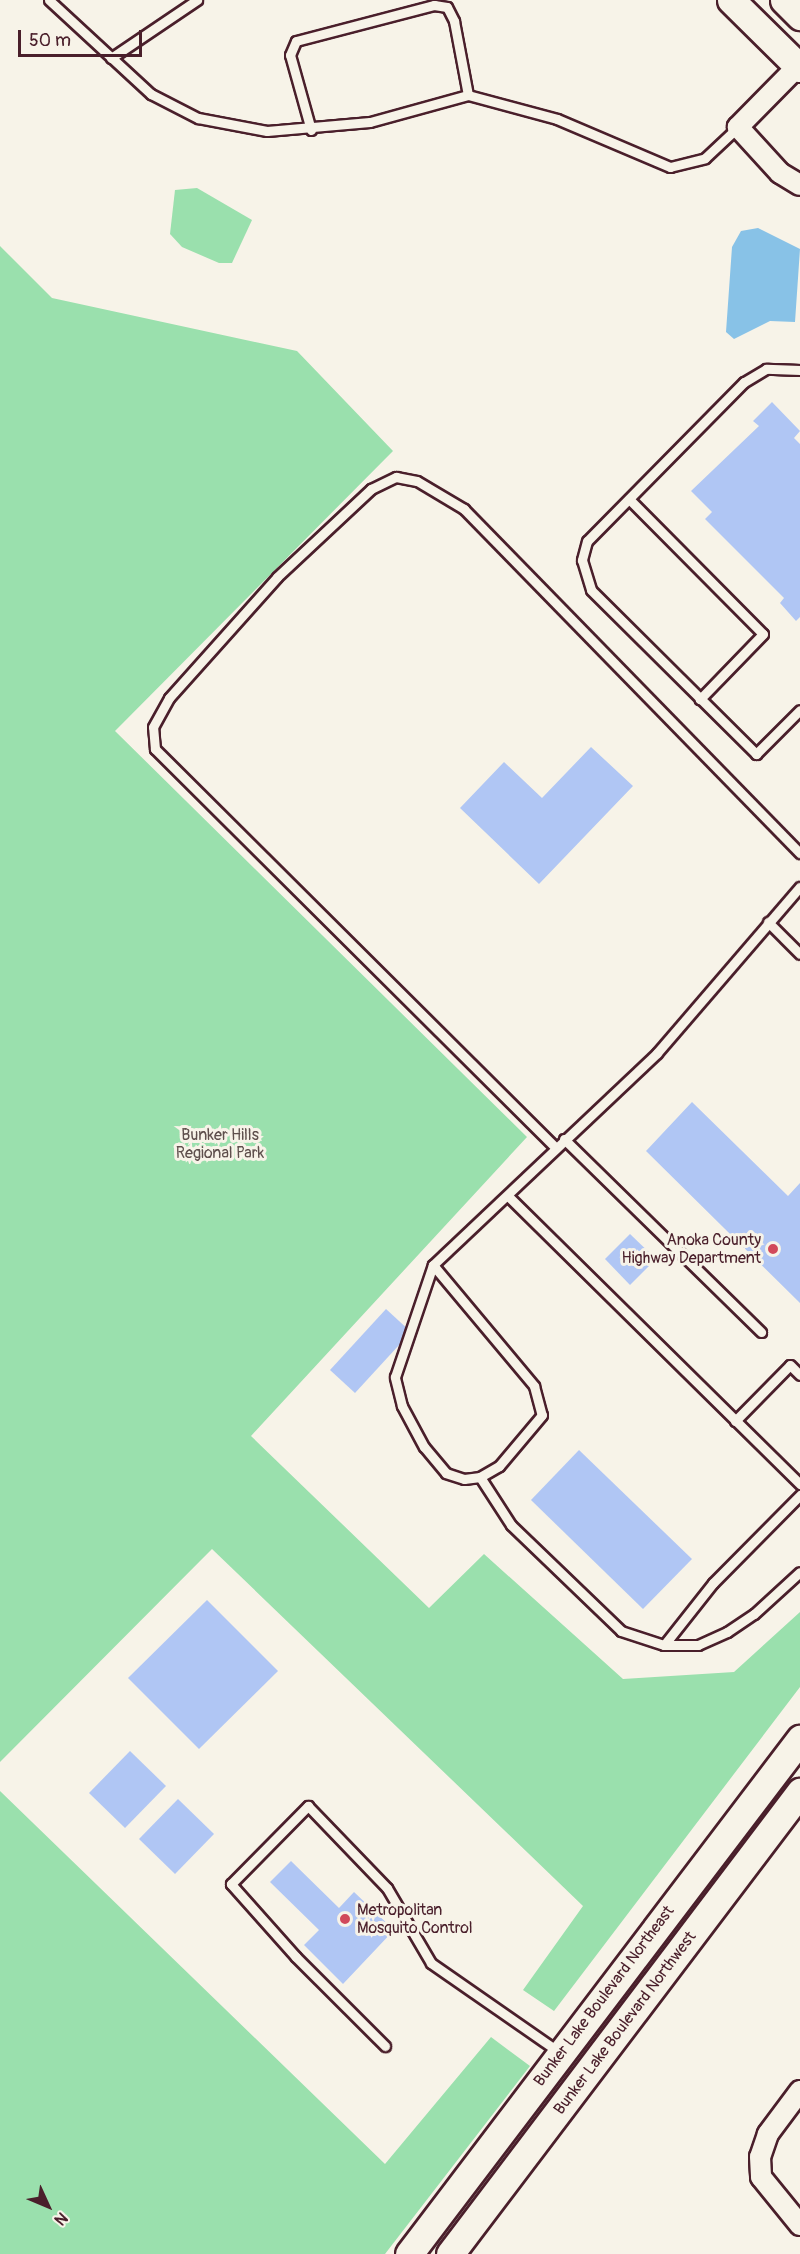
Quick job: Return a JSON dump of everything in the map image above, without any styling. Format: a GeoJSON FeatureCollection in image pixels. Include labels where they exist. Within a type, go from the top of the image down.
{"type":"FeatureCollection","features":[{"type":"Feature","properties":{"kind":"main road"},"geometry":{"type":"LineString","coordinates":[[731,0],[800,65]]}},
{"type":"Feature","properties":{"kind":"main road"},"geometry":{"type":"LineString","coordinates":[[784,0],[800,16]]}},
{"type":"Feature","properties":{"kind":"main road","name":"Bunker Lake Boulevard Northeast"},"geometry":{"type":"LineString","coordinates":[[409,2254],[800,1739]]}},
{"type":"Feature","properties":{"kind":"main road","name":"Bunker Lake Boulevard Northwest"},"geometry":{"type":"LineString","coordinates":[[450,2254],[800,1792]]}},
{"type":"Feature","properties":{"kind":"street"},"geometry":{"type":"LineString","coordinates":[[800,65],[738,128],[780,172],[800,185]]}},
{"type":"Feature","properties":{"kind":"street"},"geometry":{"type":"LineString","coordinates":[[800,2091],[768,2134],[761,2164],[761,2177],[800,2225]]}},
{"type":"Feature","properties":{"kind":"lane"},"geometry":{"type":"LineString","coordinates":[[49,0],[151,94],[198,118],[267,131],[311,130],[370,122],[468,95],[557,119],[670,167],[705,158],[738,128]]}},
{"type":"Feature","properties":{"kind":"lane"},"geometry":{"type":"LineString","coordinates":[[111,58],[197,0]]}},
{"type":"Feature","properties":{"kind":"lane"},"geometry":{"type":"LineString","coordinates":[[311,130],[290,55],[296,41],[434,5],[447,7],[454,21],[468,95]]}},
{"type":"Feature","properties":{"kind":"lane"},"geometry":{"type":"LineString","coordinates":[[800,369],[766,369],[744,382],[587,541],[584,576],[591,590],[756,754],[800,710]]}},
{"type":"Feature","properties":{"kind":"lane"},"geometry":{"type":"LineString","coordinates":[[556,1148],[155,749],[153,727],[169,698],[277,577],[371,489],[396,477],[417,481],[464,509],[800,853]]}},
{"type":"Feature","properties":{"kind":"lane"},"geometry":{"type":"LineString","coordinates":[[629,499],[763,634],[700,699]]}},
{"type":"Feature","properties":{"kind":"lane"},"geometry":{"type":"LineString","coordinates":[[433,1265],[534,1386],[542,1415],[499,1466],[480,1477],[464,1479],[446,1473],[424,1447],[402,1406],[395,1377],[433,1265],[509,1197],[564,1139],[684,1026],[768,922],[800,887]]}},
{"type":"Feature","properties":{"kind":"lane"},"geometry":{"type":"LineString","coordinates":[[768,922],[800,954]]}},
{"type":"Feature","properties":{"kind":"lane"},"geometry":{"type":"LineString","coordinates":[[564,1139],[761,1332]]}},
{"type":"Feature","properties":{"kind":"lane"},"geometry":{"type":"LineString","coordinates":[[509,1197],[800,1484]]}},
{"type":"Feature","properties":{"kind":"lane"},"geometry":{"type":"LineString","coordinates":[[735,1421],[790,1365],[800,1375]]}},
{"type":"Feature","properties":{"kind":"lane"},"geometry":{"type":"LineString","coordinates":[[480,1477],[511,1525],[621,1631],[664,1645],[698,1645],[727,1632],[754,1614],[800,1572]]}},
{"type":"Feature","properties":{"kind":"lane"},"geometry":{"type":"LineString","coordinates":[[664,1645],[713,1583],[800,1495]]}},
{"type":"Feature","properties":{"kind":"lane"},"geometry":{"type":"LineString","coordinates":[[385,2046],[296,1957],[231,1884],[308,1806],[387,1888],[431,1963],[561,2053]]}},
{"type":"Feature","properties":{"kind":"green space"},"geometry":{"type":"Polygon","coordinates":[[[197,188],[252,220],[232,263],[219,263],[182,247],[170,234],[175,190],[197,188]]]}},
{"type":"Feature","properties":{"kind":"green space","name":"Bunker Hills Regional Park"},"geometry":{"type":"Polygon","coordinates":[[[0,246],[52,298],[297,351],[393,451],[115,731],[527,1137],[251,1436],[429,1608],[484,1554],[623,1679],[734,1672],[800,1612],[800,1687],[554,2011],[523,1990],[583,1906],[212,1549],[0,1762],[0,246]]]}},
{"type":"Feature","properties":{"kind":"green space"},"geometry":{"type":"Polygon","coordinates":[[[0,1791],[385,2164],[491,2037],[530,2066],[385,2254],[0,2254],[0,1791]]]}},
{"type":"Feature","properties":{"kind":"water"},"geometry":{"type":"Polygon","coordinates":[[[758,228],[800,249],[795,322],[770,321],[734,339],[726,332],[732,247],[741,231],[758,228]]]}},
{"type":"Feature","properties":{"kind":"building"},"geometry":{"type":"Polygon","coordinates":[[[772,402],[800,431],[794,438],[800,444],[800,617],[796,621],[780,603],[784,598],[705,519],[712,512],[691,491],[759,426],[753,421],[772,402]]]}},
{"type":"Feature","properties":{"kind":"building"},"geometry":{"type":"Polygon","coordinates":[[[591,747],[633,786],[539,884],[460,808],[504,762],[542,798],[591,747]]]}},
{"type":"Feature","properties":{"kind":"building","name":"Anoka County Highway Department"},"geometry":{"type":"Polygon","coordinates":[[[692,1102],[788,1196],[800,1183],[800,1303],[646,1151],[692,1102]]]}},
{"type":"Feature","properties":{"kind":"building"},"geometry":{"type":"Polygon","coordinates":[[[630,1234],[656,1259],[630,1285],[605,1259],[630,1234]]]}},
{"type":"Feature","properties":{"kind":"building"},"geometry":{"type":"Polygon","coordinates":[[[386,1309],[411,1332],[355,1393],[330,1370],[386,1309]]]}},
{"type":"Feature","properties":{"kind":"building"},"geometry":{"type":"Polygon","coordinates":[[[579,1450],[692,1559],[643,1609],[531,1500],[579,1450]]]}},
{"type":"Feature","properties":{"kind":"building"},"geometry":{"type":"Polygon","coordinates":[[[207,1600],[278,1671],[199,1749],[128,1678],[207,1600]]]}},
{"type":"Feature","properties":{"kind":"building"},"geometry":{"type":"Polygon","coordinates":[[[130,1751],[166,1786],[125,1828],[89,1793],[130,1751]]]}},
{"type":"Feature","properties":{"kind":"building"},"geometry":{"type":"Polygon","coordinates":[[[178,1799],[214,1834],[175,1874],[139,1839],[178,1799]]]}},
{"type":"Feature","properties":{"kind":"building","name":"Metropolitan Mosquito Control"},"geometry":{"type":"Polygon","coordinates":[[[291,1861],[339,1908],[354,1892],[394,1930],[343,1984],[304,1945],[319,1930],[270,1882],[291,1861]]]}},
{"type":"Feature","properties":{"kind":"place","name":"Anoka County Highway Department"},"geometry":{"type":"Point","coordinates":[773,1249]}},
{"type":"Feature","properties":{"kind":"place","name":"Metropolitan Mosquito Control"},"geometry":{"type":"Point","coordinates":[345,1919]}}]}
